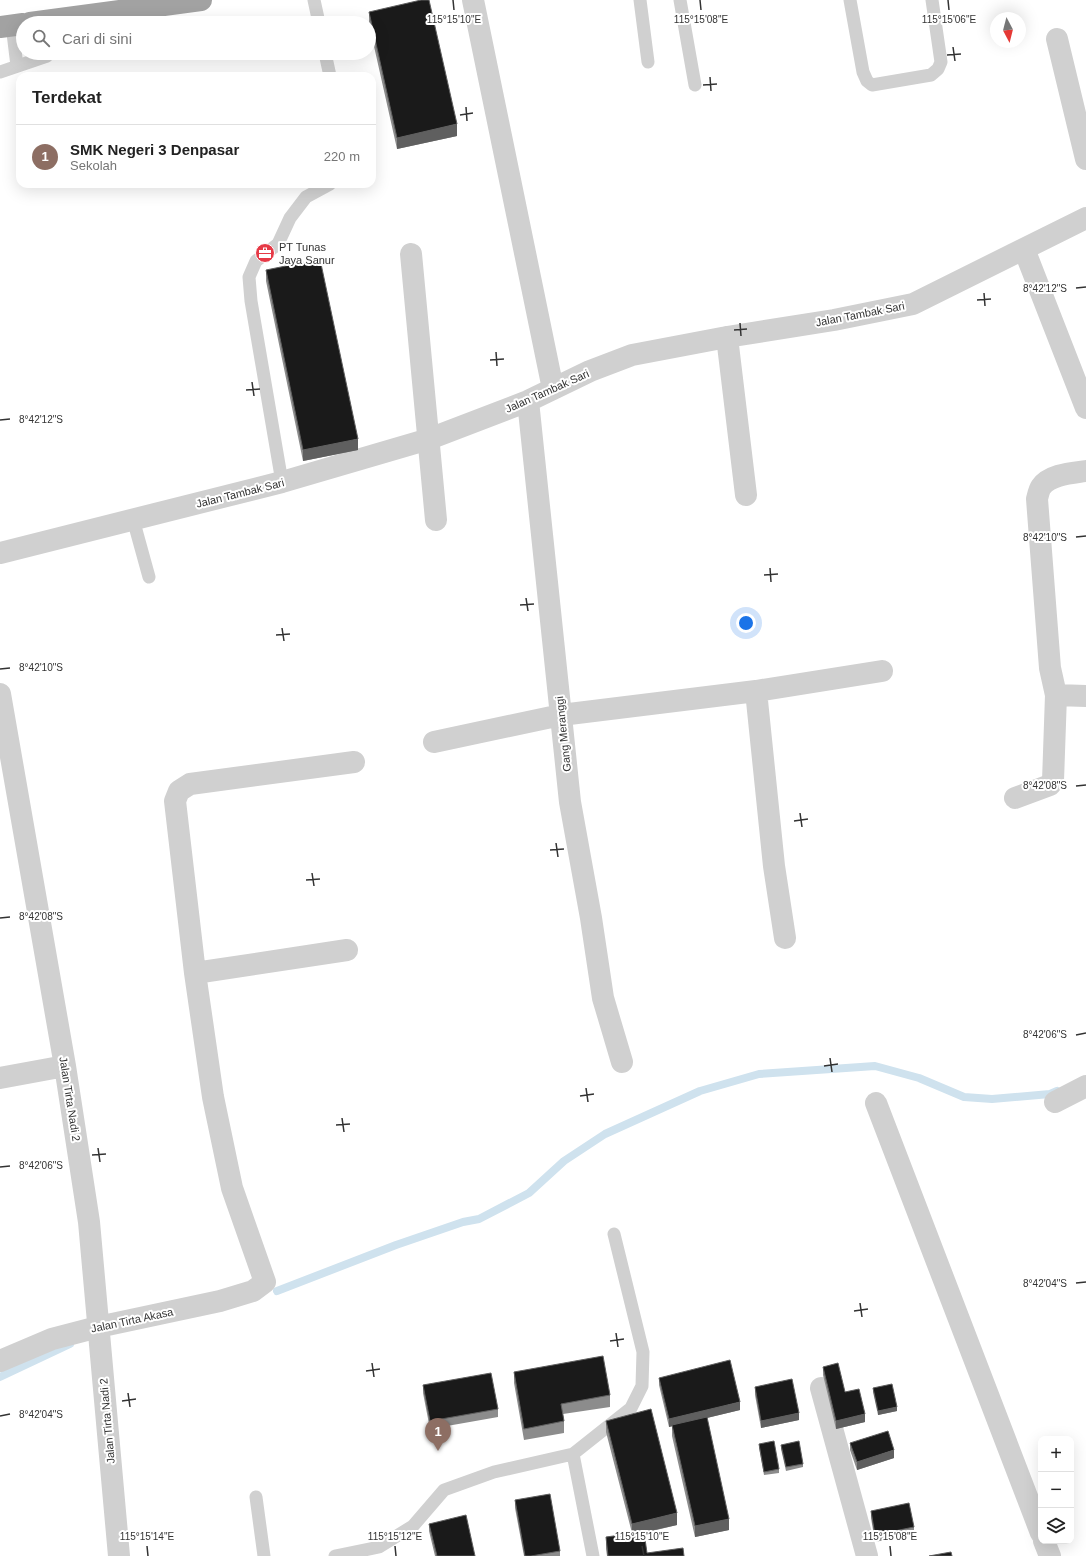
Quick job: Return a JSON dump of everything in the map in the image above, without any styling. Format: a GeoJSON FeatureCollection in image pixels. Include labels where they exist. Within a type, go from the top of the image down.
{"type":"FeatureCollection","features":[{"type":"Feature","properties":{"kind":"highway"},"geometry":{"type":"LineString","coordinates":[[83,16],[201,0]]}},
{"type":"Feature","properties":{"kind":"street"},"geometry":{"type":"LineString","coordinates":[[473,0],[553,389]]}},
{"type":"Feature","properties":{"kind":"street"},"geometry":{"type":"LineString","coordinates":[[1057,39],[1086,159]]}},
{"type":"Feature","properties":{"kind":"street","name":"Jalan Tambak Sari"},"geometry":{"type":"LineString","coordinates":[[0,553],[282,482],[429,439],[528,401],[590,371],[632,355],[727,337],[834,320],[912,304],[1086,218]]}},
{"type":"Feature","properties":{"kind":"street"},"geometry":{"type":"LineString","coordinates":[[1024,249],[1086,408]]}},
{"type":"Feature","properties":{"kind":"street"},"geometry":{"type":"LineString","coordinates":[[411,254],[436,520]]}},
{"type":"Feature","properties":{"kind":"street"},"geometry":{"type":"LineString","coordinates":[[727,337],[746,495]]}},
{"type":"Feature","properties":{"kind":"street","name":"Gang Meranggi"},"geometry":{"type":"LineString","coordinates":[[528,401],[570,802],[604,998],[622,1062]]}},
{"type":"Feature","properties":{"kind":"street"},"geometry":{"type":"LineString","coordinates":[[1015,798],[1050,785],[1053,781],[1056,695],[1050,668],[1037,499],[1042,487],[1048,480],[1059,476],[1086,471]]}},
{"type":"Feature","properties":{"kind":"street"},"geometry":{"type":"LineString","coordinates":[[434,742],[561,715],[756,691],[882,672]]}},
{"type":"Feature","properties":{"kind":"street"},"geometry":{"type":"LineString","coordinates":[[756,691],[774,866],[785,938]]}},
{"type":"Feature","properties":{"kind":"street","name":"Jalan Tirta Nadi 2"},"geometry":{"type":"LineString","coordinates":[[0,694],[65,1066],[89,1222],[119,1556]]}},
{"type":"Feature","properties":{"kind":"street"},"geometry":{"type":"LineString","coordinates":[[1056,695],[1086,696]]}},
{"type":"Feature","properties":{"kind":"street"},"geometry":{"type":"LineString","coordinates":[[347,950],[195,973],[175,801],[179,791],[190,784],[354,762]]}},
{"type":"Feature","properties":{"kind":"street","name":"Jalan Tirta Akasa"},"geometry":{"type":"LineString","coordinates":[[0,1361],[52,1339],[98,1327],[220,1301],[253,1291],[264,1282],[232,1188],[213,1097],[195,973]]}},
{"type":"Feature","properties":{"kind":"street"},"geometry":{"type":"LineString","coordinates":[[0,1078],[65,1066]]}},
{"type":"Feature","properties":{"kind":"street"},"geometry":{"type":"LineString","coordinates":[[1055,1102],[1086,1086]]}},
{"type":"Feature","properties":{"kind":"street"},"geometry":{"type":"LineString","coordinates":[[876,1102],[1038,1525]]}},
{"type":"Feature","properties":{"kind":"street"},"geometry":{"type":"LineString","coordinates":[[821,1388],[867,1556]]}},
{"type":"Feature","properties":{"kind":"street"},"geometry":{"type":"LineString","coordinates":[[1045,1544],[1050,1556]]}},
{"type":"Feature","properties":{"kind":"lane"},"geometry":{"type":"LineString","coordinates":[[314,0],[317,16]]}},
{"type":"Feature","properties":{"kind":"lane"},"geometry":{"type":"LineString","coordinates":[[640,0],[648,62]]}},
{"type":"Feature","properties":{"kind":"lane"},"geometry":{"type":"LineString","coordinates":[[680,0],[694,85]]}},
{"type":"Feature","properties":{"kind":"lane"},"geometry":{"type":"LineString","coordinates":[[850,0],[863,72],[867,81],[872,85],[931,75],[938,69],[941,62],[932,0]]}},
{"type":"Feature","properties":{"kind":"lane"},"geometry":{"type":"LineString","coordinates":[[17,60],[17,66]]}},
{"type":"Feature","properties":{"kind":"lane"},"geometry":{"type":"LineString","coordinates":[[0,72],[35,60]]}},
{"type":"Feature","properties":{"kind":"lane"},"geometry":{"type":"LineString","coordinates":[[327,60],[329,72]]}},
{"type":"Feature","properties":{"kind":"lane"},"geometry":{"type":"LineString","coordinates":[[282,482],[251,301],[249,277],[256,261],[278,244],[290,218],[306,197],[323,188]]}},
{"type":"Feature","properties":{"kind":"lane"},"geometry":{"type":"LineString","coordinates":[[133,519],[148,577]]}},
{"type":"Feature","properties":{"kind":"lane"},"geometry":{"type":"LineString","coordinates":[[335,1556],[379,1547],[412,1526],[444,1490],[494,1472],[574,1454],[631,1408],[642,1386],[643,1352],[614,1234]]}},
{"type":"Feature","properties":{"kind":"lane"},"geometry":{"type":"LineString","coordinates":[[574,1454],[593,1556]]}},
{"type":"Feature","properties":{"kind":"lane"},"geometry":{"type":"LineString","coordinates":[[256,1496],[264,1556]]}},
{"type":"Feature","properties":{"kind":"building"},"geometry":{"type":"Polygon","coordinates":[[[421,0],[429,0],[457,124],[397,138],[376,44],[376,16],[370,16],[369,12],[421,0]]]}},
{"type":"Feature","properties":{"kind":"building"},"geometry":{"type":"Polygon","coordinates":[[[320,259],[358,439],[303,450],[266,270],[320,259]]]}},
{"type":"Feature","properties":{"kind":"building"},"geometry":{"type":"Polygon","coordinates":[[[603,1356],[610,1395],[561,1404],[564,1421],[524,1429],[514,1372],[603,1356]]]}},
{"type":"Feature","properties":{"kind":"building"},"geometry":{"type":"Polygon","coordinates":[[[730,1360],[740,1402],[669,1419],[659,1378],[730,1360]]]}},
{"type":"Feature","properties":{"kind":"building"},"geometry":{"type":"Polygon","coordinates":[[[838,1363],[845,1392],[859,1389],[865,1414],[836,1421],[823,1367],[838,1363]]]}},
{"type":"Feature","properties":{"kind":"building"},"geometry":{"type":"Polygon","coordinates":[[[491,1373],[498,1409],[430,1421],[423,1385],[491,1373]]]}},
{"type":"Feature","properties":{"kind":"building"},"geometry":{"type":"Polygon","coordinates":[[[792,1379],[799,1413],[761,1421],[755,1387],[792,1379]]]}},
{"type":"Feature","properties":{"kind":"building"},"geometry":{"type":"Polygon","coordinates":[[[892,1384],[897,1407],[878,1411],[873,1388],[892,1384]]]}},
{"type":"Feature","properties":{"kind":"building"},"geometry":{"type":"Polygon","coordinates":[[[651,1409],[677,1513],[632,1524],[606,1421],[651,1409]]]}},
{"type":"Feature","properties":{"kind":"building"},"geometry":{"type":"Polygon","coordinates":[[[707,1417],[729,1519],[695,1526],[672,1425],[707,1417]]]}},
{"type":"Feature","properties":{"kind":"building"},"geometry":{"type":"Polygon","coordinates":[[[888,1431],[894,1450],[857,1462],[850,1443],[888,1431]]]}},
{"type":"Feature","properties":{"kind":"building"},"geometry":{"type":"Polygon","coordinates":[[[774,1441],[779,1469],[764,1472],[759,1444],[774,1441]]]}},
{"type":"Feature","properties":{"kind":"building"},"geometry":{"type":"Polygon","coordinates":[[[799,1441],[803,1464],[786,1467],[781,1445],[799,1441]]]}},
{"type":"Feature","properties":{"kind":"building"},"geometry":{"type":"Polygon","coordinates":[[[550,1494],[560,1551],[525,1556],[515,1500],[550,1494]]]}},
{"type":"Feature","properties":{"kind":"building"},"geometry":{"type":"Polygon","coordinates":[[[909,1503],[914,1527],[875,1535],[871,1511],[909,1503]]]}},
{"type":"Feature","properties":{"kind":"building"},"geometry":{"type":"Polygon","coordinates":[[[466,1515],[475,1556],[437,1556],[429,1524],[466,1515]]]}},
{"type":"Feature","properties":{"kind":"building"},"geometry":{"type":"Polygon","coordinates":[[[644,1532],[647,1553],[683,1548],[684,1556],[608,1556],[606,1537],[644,1532]]]}},
{"type":"Feature","properties":{"kind":"building"},"geometry":{"type":"Polygon","coordinates":[[[951,1552],[952,1556],[929,1556],[951,1552]]]}},
{"type":"Feature","properties":{"kind":"waterway"},"geometry":{"type":"LineString","coordinates":[[277,1291],[396,1245],[463,1222],[479,1219],[529,1193],[564,1161],[605,1134],[700,1091],[759,1074],[875,1066],[919,1078],[964,1097],[992,1099],[1050,1094],[1057,1091]]}},
{"type":"Feature","properties":{"kind":"waterway"},"geometry":{"type":"LineString","coordinates":[[0,1377],[70,1344]]}},
{"type":"Feature","properties":{"kind":"place","name":"PT Tunas Jaya Sanur"},"geometry":{"type":"Point","coordinates":[265,253]}},
{"type":"Feature","properties":{"kind":"place","name":"SMK Negeri 3 Denpasar"},"geometry":{"type":"Point","coordinates":[438,1451]}}]}
